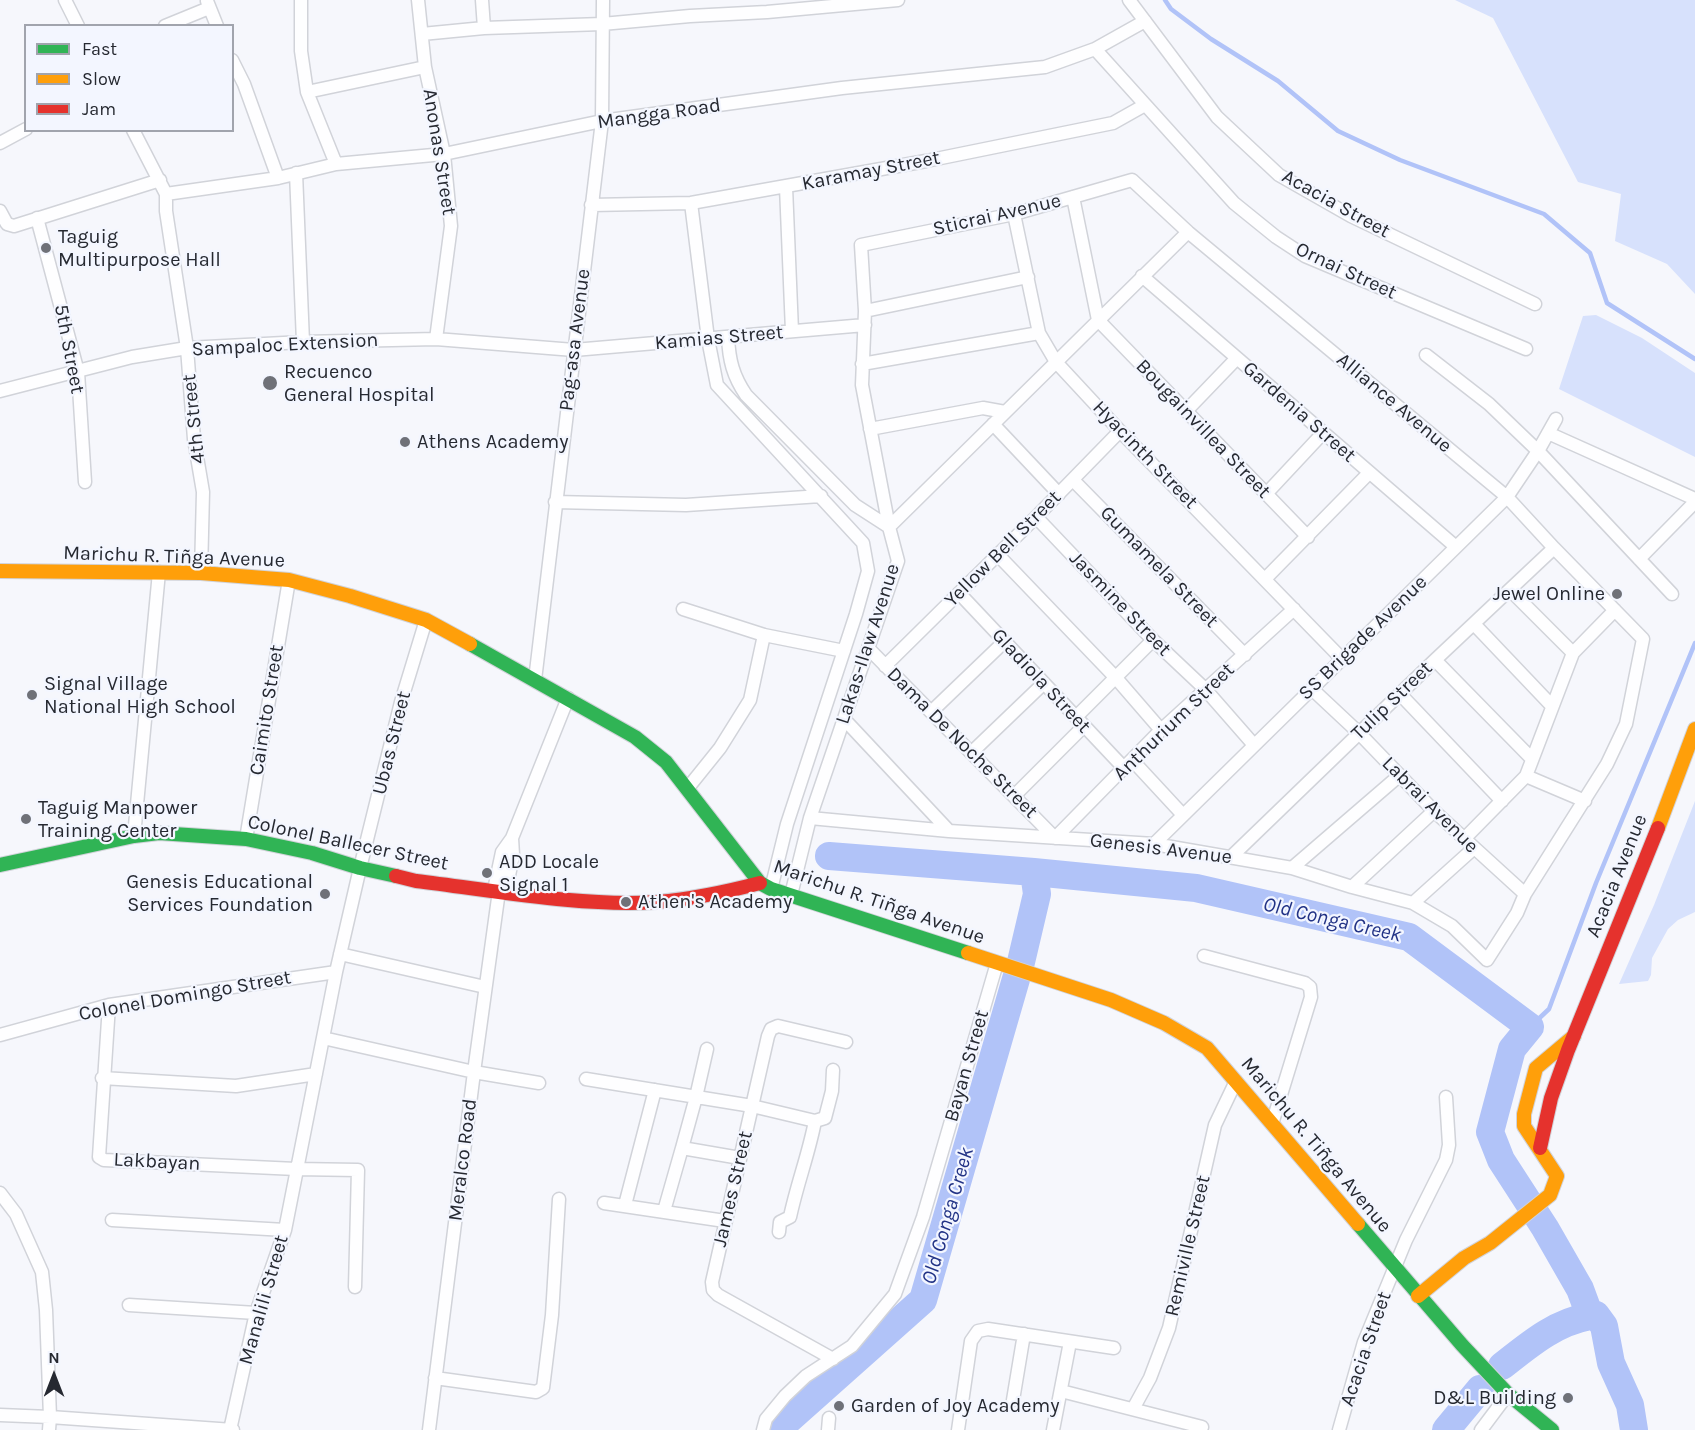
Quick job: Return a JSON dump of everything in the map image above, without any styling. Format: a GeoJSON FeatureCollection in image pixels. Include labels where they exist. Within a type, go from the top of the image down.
{"type":"FeatureCollection","features":[{"type":"Feature","properties":{"kind":"main road","name":"Marichu R. Tiñga Avenue"},"geometry":{"type":"LineString","coordinates":[[0,571],[201,573],[289,580],[426,620],[634,737],[666,762],[766,886],[1081,989],[1164,1023],[1207,1048],[1418,1296],[1508,1394],[1552,1430]]}},
{"type":"Feature","properties":{"kind":"main road","name":"Acacia Avenue"},"geometry":{"type":"LineString","coordinates":[[1540,1148],[1559,1073],[1626,909],[1695,729]]}},
{"type":"Feature","properties":{"kind":"main road","name":"Colonel Ballecer Street"},"geometry":{"type":"LineString","coordinates":[[0,865],[134,836],[178,834],[246,839],[312,853],[360,868],[416,881],[582,901],[655,902],[710,896],[766,886]]}},
{"type":"Feature","properties":{"kind":"main road","name":"Acacia Avenue"},"geometry":{"type":"LineString","coordinates":[[1418,1296],[1464,1258],[1490,1243],[1550,1195],[1557,1176],[1524,1126],[1524,1113],[1536,1068],[1574,1036]]}},
{"type":"Feature","properties":{"kind":"street"},"geometry":{"type":"LineString","coordinates":[[65,0],[77,24]]}},
{"type":"Feature","properties":{"kind":"street"},"geometry":{"type":"LineString","coordinates":[[301,0],[301,51],[308,92],[336,164]]}},
{"type":"Feature","properties":{"kind":"street","name":"Anonas Street"},"geometry":{"type":"LineString","coordinates":[[418,0],[425,67],[444,154],[451,226],[436,339]]}},
{"type":"Feature","properties":{"kind":"street"},"geometry":{"type":"LineString","coordinates":[[482,0],[484,28]]}},
{"type":"Feature","properties":{"kind":"street","name":"Pag-asa Avenue"},"geometry":{"type":"LineString","coordinates":[[535,680],[602,121],[603,0]]}},
{"type":"Feature","properties":{"kind":"street"},"geometry":{"type":"LineString","coordinates":[[422,34],[484,28],[602,24],[830,3],[898,0]]}},
{"type":"Feature","properties":{"kind":"street","name":"Acacia Street"},"geometry":{"type":"LineString","coordinates":[[1129,0],[1217,117],[1280,175],[1351,216],[1535,304]]}},
{"type":"Feature","properties":{"kind":"street"},"geometry":{"type":"LineString","coordinates":[[169,24],[208,4],[216,24]]}},
{"type":"Feature","properties":{"kind":"street","name":"Mangga Road"},"geometry":{"type":"LineString","coordinates":[[166,194],[278,178],[336,164],[444,154],[602,121],[842,88],[1045,67],[1095,49],[1145,21]]}},
{"type":"Feature","properties":{"kind":"street","name":"Ornai Street"},"geometry":{"type":"LineString","coordinates":[[1095,49],[1234,203],[1276,237],[1305,256],[1526,349]]}},
{"type":"Feature","properties":{"kind":"street"},"geometry":{"type":"LineString","coordinates":[[234,64],[244,84],[278,178]]}},
{"type":"Feature","properties":{"kind":"street"},"geometry":{"type":"LineString","coordinates":[[308,92],[425,67]]}},
{"type":"Feature","properties":{"kind":"street","name":"Karamay Street"},"geometry":{"type":"LineString","coordinates":[[591,205],[691,203],[786,187],[1113,123],[1145,105]]}},
{"type":"Feature","properties":{"kind":"street"},"geometry":{"type":"LineString","coordinates":[[0,143],[24,130]]}},
{"type":"Feature","properties":{"kind":"street","name":"4th Street"},"geometry":{"type":"LineString","coordinates":[[134,132],[166,194],[166,211],[187,348],[194,439],[203,492],[201,573]]}},
{"type":"Feature","properties":{"kind":"street"},"geometry":{"type":"LineString","coordinates":[[296,173],[303,342]]}},
{"type":"Feature","properties":{"kind":"street"},"geometry":{"type":"LineString","coordinates":[[0,211],[10,226],[160,180]]}},
{"type":"Feature","properties":{"kind":"street","name":"Sticrai Avenue"},"geometry":{"type":"LineString","coordinates":[[861,245],[1014,214],[1132,180]]}},
{"type":"Feature","properties":{"kind":"street","name":"Alliance Avenue"},"geometry":{"type":"LineString","coordinates":[[1132,180],[1188,232],[1508,497],[1554,548],[1643,639],[1626,724],[1607,764],[1585,801]]}},
{"type":"Feature","properties":{"kind":"street"},"geometry":{"type":"LineString","coordinates":[[786,187],[792,332]]}},
{"type":"Feature","properties":{"kind":"street"},"geometry":{"type":"LineString","coordinates":[[1073,197],[1098,320]]}},
{"type":"Feature","properties":{"kind":"street"},"geometry":{"type":"LineString","coordinates":[[691,203],[708,339],[717,385],[863,543],[868,571],[844,651],[766,886]]}},
{"type":"Feature","properties":{"kind":"street","name":"Hyacinth Street"},"geometry":{"type":"LineString","coordinates":[[1014,214],[1040,333],[1056,362],[1342,659]]}},
{"type":"Feature","properties":{"kind":"street","name":"5th Street"},"geometry":{"type":"LineString","coordinates":[[37,218],[78,372],[86,482]]}},
{"type":"Feature","properties":{"kind":"street"},"geometry":{"type":"LineString","coordinates":[[728,337],[735,380],[746,395],[855,505],[888,527],[1188,232]]}},
{"type":"Feature","properties":{"kind":"street","name":"Lakas-Ilaw Avenue"},"geometry":{"type":"LineString","coordinates":[[791,895],[810,818],[898,561],[888,527],[862,385],[865,311],[861,245]]}},
{"type":"Feature","properties":{"kind":"street","name":"Gardenia Street"},"geometry":{"type":"LineString","coordinates":[[1142,276],[1456,547]]}},
{"type":"Feature","properties":{"kind":"street"},"geometry":{"type":"LineString","coordinates":[[865,311],[1028,277]]}},
{"type":"Feature","properties":{"kind":"street","name":"Bougainvillea Street"},"geometry":{"type":"LineString","coordinates":[[1098,320],[1308,537]]}},
{"type":"Feature","properties":{"kind":"street","name":"Kamias Street"},"geometry":{"type":"LineString","coordinates":[[573,350],[865,325]]}},
{"type":"Feature","properties":{"kind":"street"},"geometry":{"type":"LineString","coordinates":[[862,364],[1040,333]]}},
{"type":"Feature","properties":{"kind":"street","name":"Sampaloc Extension"},"geometry":{"type":"LineString","coordinates":[[0,391],[132,357],[187,348],[303,342],[436,339],[573,350]]}},
{"type":"Feature","properties":{"kind":"street"},"geometry":{"type":"LineString","coordinates":[[1426,355],[1489,404],[1538,451],[1672,594]]}},
{"type":"Feature","properties":{"kind":"street"},"geometry":{"type":"LineString","coordinates":[[1186,411],[1237,358]]}},
{"type":"Feature","properties":{"kind":"street"},"geometry":{"type":"LineString","coordinates":[[870,429],[982,408],[1005,412]]}},
{"type":"Feature","properties":{"kind":"street","name":"SS Brigade Avenue"},"geometry":{"type":"LineString","coordinates":[[1154,844],[1508,497],[1556,419]]}},
{"type":"Feature","properties":{"kind":"street"},"geometry":{"type":"LineString","coordinates":[[993,424],[1059,494]]}},
{"type":"Feature","properties":{"kind":"street","name":"Yellow Bell Street"},"geometry":{"type":"LineString","coordinates":[[885,666],[1120,431]]}},
{"type":"Feature","properties":{"kind":"street"},"geometry":{"type":"LineString","coordinates":[[1266,494],[1323,433]]}},
{"type":"Feature","properties":{"kind":"street"},"geometry":{"type":"LineString","coordinates":[[1548,433],[1695,501],[1639,559]]}},
{"type":"Feature","properties":{"kind":"street"},"geometry":{"type":"LineString","coordinates":[[1265,579],[1369,473]]}},
{"type":"Feature","properties":{"kind":"street","name":"Gumamela Street"},"geometry":{"type":"LineString","coordinates":[[1073,480],[1245,655]]}},
{"type":"Feature","properties":{"kind":"street"},"geometry":{"type":"LineString","coordinates":[[555,502],[686,506],[820,496]]}},
{"type":"Feature","properties":{"kind":"street","name":"Jasmine Street"},"geometry":{"type":"LineString","coordinates":[[1036,517],[1153,640],[1205,689],[1254,746]]}},
{"type":"Feature","properties":{"kind":"street","name":"Tulip Street"},"geometry":{"type":"LineString","coordinates":[[1232,856],[1554,548]]}},
{"type":"Feature","properties":{"kind":"street"},"geometry":{"type":"LineString","coordinates":[[997,554],[1116,678],[1161,730]]}},
{"type":"Feature","properties":{"kind":"street"},"geometry":{"type":"LineString","coordinates":[[134,836],[159,572]]}},
{"type":"Feature","properties":{"kind":"street","name":"Caimito Street"},"geometry":{"type":"LineString","coordinates":[[246,839],[289,580]]}},
{"type":"Feature","properties":{"kind":"street"},"geometry":{"type":"LineString","coordinates":[[1510,590],[1573,653]]}},
{"type":"Feature","properties":{"kind":"street","name":"Gladiola Street"},"geometry":{"type":"LineString","coordinates":[[959,593],[1080,722],[1183,815]]}},
{"type":"Feature","properties":{"kind":"street"},"geometry":{"type":"LineString","coordinates":[[683,609],[764,635],[844,651]]}},
{"type":"Feature","properties":{"kind":"street","name":"Anthurium Street"},"geometry":{"type":"LineString","coordinates":[[1055,838],[1161,730],[1294,609]]}},
{"type":"Feature","properties":{"kind":"street"},"geometry":{"type":"LineString","coordinates":[[1465,838],[1526,776],[1573,653],[1615,610]]}},
{"type":"Feature","properties":{"kind":"street","name":"Ubas Street"},"geometry":{"type":"LineString","coordinates":[[360,868],[401,702],[426,620]]}},
{"type":"Feature","properties":{"kind":"street"},"geometry":{"type":"LineString","coordinates":[[1474,624],[1552,706]]}},
{"type":"Feature","properties":{"kind":"street"},"geometry":{"type":"LineString","coordinates":[[687,789],[720,748],[750,700],[764,635]]}},
{"type":"Feature","properties":{"kind":"street"},"geometry":{"type":"LineString","coordinates":[[1014,796],[1116,678],[1153,640]]}},
{"type":"Feature","properties":{"kind":"street"},"geometry":{"type":"LineString","coordinates":[[931,712],[1004,642]]}},
{"type":"Feature","properties":{"kind":"street","name":"Dama De Noche Street"},"geometry":{"type":"LineString","coordinates":[[868,648],[1055,838]]}},
{"type":"Feature","properties":{"kind":"street"},"geometry":{"type":"LineString","coordinates":[[1435,660],[1532,759]]}},
{"type":"Feature","properties":{"kind":"street"},"geometry":{"type":"LineString","coordinates":[[971,753],[1044,683]]}},
{"type":"Feature","properties":{"kind":"street","name":"Labrai Avenue"},"geometry":{"type":"LineString","coordinates":[[1312,689],[1359,733],[1434,811],[1465,838],[1473,849],[1525,894]]}},
{"type":"Feature","properties":{"kind":"street"},"geometry":{"type":"LineString","coordinates":[[1400,694],[1502,801]]}},
{"type":"Feature","properties":{"kind":"street","name":"Meralco Road"},"geometry":{"type":"LineString","coordinates":[[429,1430],[485,987],[500,891],[502,852],[512,838],[568,698]]}},
{"type":"Feature","properties":{"kind":"street"},"geometry":{"type":"LineString","coordinates":[[844,719],[949,831]]}},
{"type":"Feature","properties":{"kind":"street"},"geometry":{"type":"LineString","coordinates":[[1292,868],[1400,775]]}},
{"type":"Feature","properties":{"kind":"street"},"geometry":{"type":"LineString","coordinates":[[1525,894],[1585,801],[1526,776]]}},
{"type":"Feature","properties":{"kind":"street"},"geometry":{"type":"LineString","coordinates":[[1352,887],[1434,811]]}},
{"type":"Feature","properties":{"kind":"street","name":"Genesis Avenue"},"geometry":{"type":"LineString","coordinates":[[810,818],[949,831],[1154,844],[1292,868],[1413,903],[1452,926],[1487,960],[1517,913],[1525,894]]}},
{"type":"Feature","properties":{"kind":"street"},"geometry":{"type":"LineString","coordinates":[[1413,903],[1473,849]]}},
{"type":"Feature","properties":{"kind":"street","name":"Manalili Street"},"geometry":{"type":"LineString","coordinates":[[231,1430],[256,1313],[285,1230],[336,972],[360,868]]}},
{"type":"Feature","properties":{"kind":"street"},"geometry":{"type":"LineString","coordinates":[[340,954],[485,987]]}},
{"type":"Feature","properties":{"kind":"street"},"geometry":{"type":"LineString","coordinates":[[1204,956],[1305,983],[1310,987],[1311,997],[1272,1124]]}},
{"type":"Feature","properties":{"kind":"street","name":"Bayan Street"},"geometry":{"type":"LineString","coordinates":[[763,1430],[766,1419],[785,1396],[806,1376],[852,1346],[895,1294],[923,1217],[997,963]]}},
{"type":"Feature","properties":{"kind":"street","name":"Colonel Domingo Street"},"geometry":{"type":"LineString","coordinates":[[0,1035],[109,1005],[336,972]]}},
{"type":"Feature","properties":{"kind":"street","name":"Lakbayan"},"geometry":{"type":"LineString","coordinates":[[109,1005],[102,1078],[99,1157],[104,1160],[296,1169]]}},
{"type":"Feature","properties":{"kind":"street","name":"James Street"},"geometry":{"type":"LineString","coordinates":[[833,1359],[718,1295],[713,1290],[712,1282],[768,1036],[773,1027],[778,1026],[846,1042]]}},
{"type":"Feature","properties":{"kind":"street"},"geometry":{"type":"LineString","coordinates":[[323,1038],[474,1072],[539,1083]]}},
{"type":"Feature","properties":{"kind":"street"},"geometry":{"type":"LineString","coordinates":[[664,1211],[707,1049]]}},
{"type":"Feature","properties":{"kind":"street"},"geometry":{"type":"LineString","coordinates":[[586,1079],[752,1106],[815,1121],[825,1118],[832,1091],[833,1070]]}},
{"type":"Feature","properties":{"kind":"street"},"geometry":{"type":"LineString","coordinates":[[102,1078],[236,1086],[316,1074]]}},
{"type":"Feature","properties":{"kind":"street","name":"Remiville Street"},"geometry":{"type":"LineString","coordinates":[[1133,1409],[1150,1378],[1169,1328],[1215,1125],[1236,1081]]}},
{"type":"Feature","properties":{"kind":"street"},"geometry":{"type":"LineString","coordinates":[[625,1205],[655,1090]]}},
{"type":"Feature","properties":{"kind":"street","name":"Acacia Street"},"geometry":{"type":"LineString","coordinates":[[1339,1430],[1365,1342],[1406,1240],[1446,1160],[1449,1145],[1446,1097]]}},
{"type":"Feature","properties":{"kind":"street"},"geometry":{"type":"LineString","coordinates":[[778,1232],[780,1222],[790,1217],[815,1121]]}},
{"type":"Feature","properties":{"kind":"street"},"geometry":{"type":"LineString","coordinates":[[682,1148],[740,1158]]}},
{"type":"Feature","properties":{"kind":"street"},"geometry":{"type":"LineString","coordinates":[[296,1169],[358,1170],[355,1287]]}},
{"type":"Feature","properties":{"kind":"street"},"geometry":{"type":"LineString","coordinates":[[0,1192],[16,1214],[42,1272],[46,1310],[49,1430]]}},
{"type":"Feature","properties":{"kind":"street"},"geometry":{"type":"LineString","coordinates":[[435,1378],[536,1392],[543,1388],[552,1315],[559,1199]]}},
{"type":"Feature","properties":{"kind":"street"},"geometry":{"type":"LineString","coordinates":[[604,1203],[725,1221]]}},
{"type":"Feature","properties":{"kind":"street"},"geometry":{"type":"LineString","coordinates":[[112,1220],[285,1230]]}},
{"type":"Feature","properties":{"kind":"street"},"geometry":{"type":"LineString","coordinates":[[129,1305],[256,1313]]}},
{"type":"Feature","properties":{"kind":"street"},"geometry":{"type":"LineString","coordinates":[[958,1430],[971,1341],[974,1334],[982,1329],[1114,1348]]}},
{"type":"Feature","properties":{"kind":"street"},"geometry":{"type":"LineString","coordinates":[[1013,1400],[1024,1334]]}},
{"type":"Feature","properties":{"kind":"street"},"geometry":{"type":"LineString","coordinates":[[1053,1430],[1070,1342]]}},
{"type":"Feature","properties":{"kind":"street"},"geometry":{"type":"LineString","coordinates":[[1060,1391],[1202,1427]]}},
{"type":"Feature","properties":{"kind":"street"},"geometry":{"type":"LineString","coordinates":[[1481,1430],[1508,1394]]}},
{"type":"Feature","properties":{"kind":"street"},"geometry":{"type":"LineString","coordinates":[[0,1415],[50,1416],[231,1430]]}},
{"type":"Feature","properties":{"kind":"shaded area"},"geometry":{"type":"Polygon","coordinates":[[[1455,0],[1695,0],[1695,294],[1667,264],[1615,241],[1621,194],[1578,182],[1493,18],[1455,0]]]}},
{"type":"Feature","properties":{"kind":"shaded area"},"geometry":{"type":"Polygon","coordinates":[[[1596,315],[1642,338],[1695,373],[1695,457],[1559,389],[1583,316],[1596,315]]]}},
{"type":"Feature","properties":{"kind":"shaded area"},"geometry":{"type":"Polygon","coordinates":[[[1695,801],[1695,912],[1678,920],[1668,929],[1652,958],[1651,975],[1648,981],[1619,984],[1654,905],[1695,801]]]}},
{"type":"Feature","properties":{"kind":"waterway"},"geometry":{"type":"LineString","coordinates":[[1165,0],[1171,9],[1211,39],[1278,81],[1338,131],[1400,160],[1544,214],[1590,253],[1607,303],[1695,359]]}},
{"type":"Feature","properties":{"kind":"waterway"},"geometry":{"type":"LineString","coordinates":[[1530,1027],[1549,1009],[1596,883],[1695,643]]}},
{"type":"Feature","properties":{"kind":"waterway","name":"Old Conga Creek"},"geometry":{"type":"LineString","coordinates":[[829,856],[1034,872],[1196,888],[1409,937],[1530,1027],[1512,1049],[1490,1132],[1501,1160],[1545,1228],[1580,1289],[1590,1316]]}},
{"type":"Feature","properties":{"kind":"waterway","name":"Old Conga Creek"},"geometry":{"type":"LineString","coordinates":[[1021,962],[1037,894],[1034,872]]}},
{"type":"Feature","properties":{"kind":"waterway","name":"Old Conga Creek"},"geometry":{"type":"LineString","coordinates":[[777,1430],[923,1300],[1016,979]]}},
{"type":"Feature","properties":{"kind":"waterway"},"geometry":{"type":"LineString","coordinates":[[1590,1316],[1596,1315],[1604,1326],[1611,1363],[1630,1405],[1634,1430]]}},
{"type":"Feature","properties":{"kind":"waterway"},"geometry":{"type":"LineString","coordinates":[[1502,1366],[1554,1329],[1590,1316]]}},
{"type":"Feature","properties":{"kind":"waterway"},"geometry":{"type":"LineString","coordinates":[[1446,1430],[1480,1389]]}},
{"type":"Feature","properties":{"kind":"traffic: fast"},"geometry":{"type":"LineString","coordinates":[[470,644],[635,737],[666,762],[760,883],[771,889],[968,953]]}},
{"type":"Feature","properties":{"kind":"traffic: fast"},"geometry":{"type":"LineString","coordinates":[[0,865],[134,836],[159,833],[246,839],[312,853],[396,876]]}},
{"type":"Feature","properties":{"kind":"traffic: fast"},"geometry":{"type":"LineString","coordinates":[[1358,1224],[1462,1345],[1508,1394],[1552,1430]]}},
{"type":"Feature","properties":{"kind":"traffic: slow"},"geometry":{"type":"LineString","coordinates":[[0,571],[201,573],[289,580],[426,620],[470,644]]}},
{"type":"Feature","properties":{"kind":"traffic: slow"},"geometry":{"type":"LineString","coordinates":[[1658,828],[1695,729]]}},
{"type":"Feature","properties":{"kind":"traffic: slow"},"geometry":{"type":"LineString","coordinates":[[968,953],[1111,1000],[1164,1023],[1207,1048],[1358,1224]]}},
{"type":"Feature","properties":{"kind":"traffic: slow"},"geometry":{"type":"LineString","coordinates":[[1418,1296],[1464,1258],[1490,1243],[1550,1195],[1557,1176],[1524,1126],[1524,1114],[1536,1068],[1574,1036]]}},
{"type":"Feature","properties":{"kind":"traffic: jam"},"geometry":{"type":"LineString","coordinates":[[1540,1148],[1551,1098],[1568,1050],[1658,828]]}},
{"type":"Feature","properties":{"kind":"traffic: jam"},"geometry":{"type":"LineString","coordinates":[[396,876],[416,881],[536,897],[628,903],[683,899],[760,883]]}},
{"type":"Feature","properties":{"kind":"place","name":"Taguig Multipurpose Hall"},"geometry":{"type":"Point","coordinates":[46,248]}},
{"type":"Feature","properties":{"kind":"place","name":"Recuenco General Hospital"},"geometry":{"type":"Point","coordinates":[270,383]}},
{"type":"Feature","properties":{"kind":"place","name":"Athens Academy"},"geometry":{"type":"Point","coordinates":[405,442]}},
{"type":"Feature","properties":{"kind":"place","name":"Jewel Online"},"geometry":{"type":"Point","coordinates":[1617,594]}},
{"type":"Feature","properties":{"kind":"place","name":"Signal Village National High School"},"geometry":{"type":"Point","coordinates":[32,695]}},
{"type":"Feature","properties":{"kind":"place","name":"Taguig Manpower Training Center"},"geometry":{"type":"Point","coordinates":[26,819]}},
{"type":"Feature","properties":{"kind":"place","name":"ADD Locale Signal 1"},"geometry":{"type":"Point","coordinates":[487,873]}},
{"type":"Feature","properties":{"kind":"place","name":"Genesis Educational Services Foundation"},"geometry":{"type":"Point","coordinates":[325,894]}},
{"type":"Feature","properties":{"kind":"place","name":"Athen's Academy"},"geometry":{"type":"Point","coordinates":[626,902]}},
{"type":"Feature","properties":{"kind":"place","name":"D&L Building"},"geometry":{"type":"Point","coordinates":[1568,1398]}},
{"type":"Feature","properties":{"kind":"place","name":"Garden of Joy Academy"},"geometry":{"type":"Point","coordinates":[839,1406]}}]}
